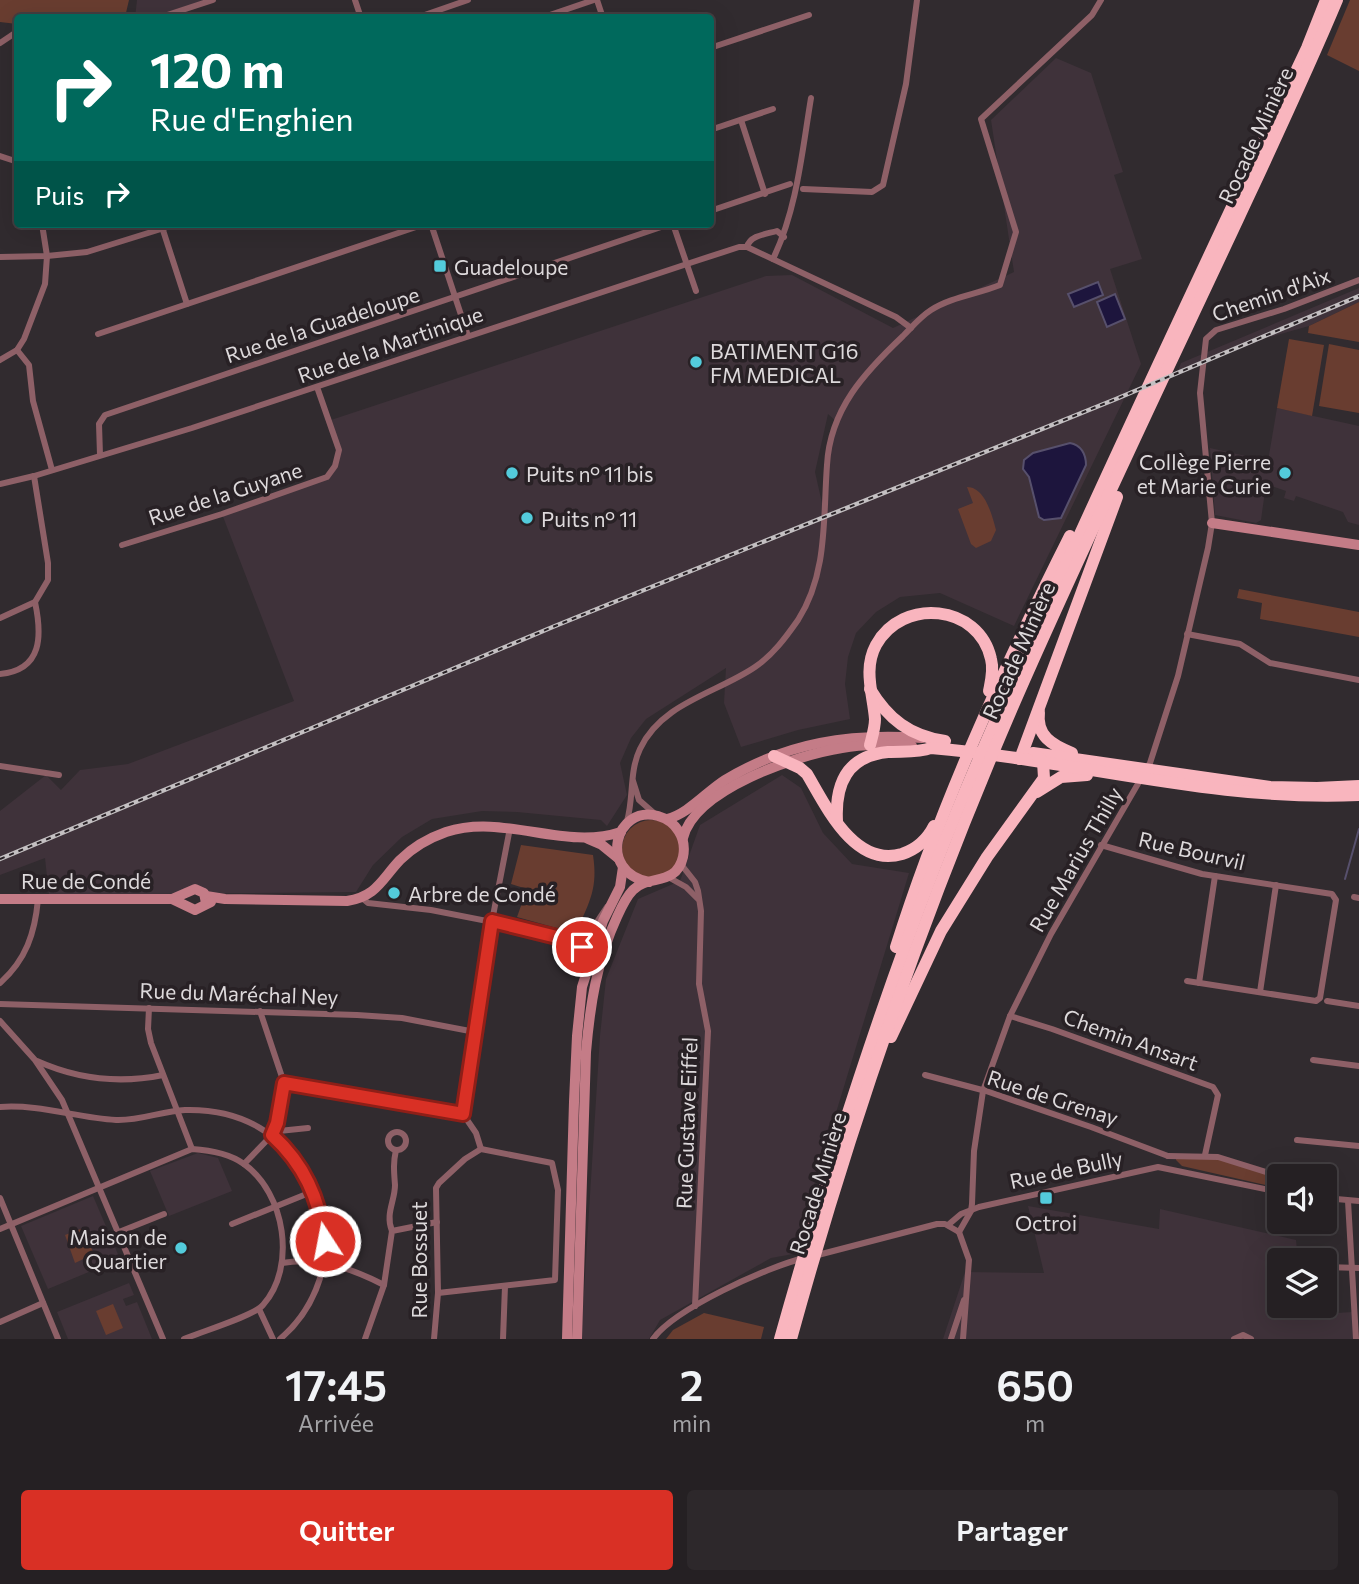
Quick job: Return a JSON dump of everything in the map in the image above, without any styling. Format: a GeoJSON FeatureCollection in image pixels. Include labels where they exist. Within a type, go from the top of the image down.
{"type":"FeatureCollection","features":[{"type":"Feature","properties":{"kind":"highway","name":"Rocade Minière"},"geometry":{"type":"LineString","coordinates":[[812,1247],[903,981],[968,811],[1326,0]]}},
{"type":"Feature","properties":{"kind":"highway","name":"Rocade Minière"},"geometry":{"type":"LineString","coordinates":[[1164,365],[1337,0]]}},
{"type":"Feature","properties":{"kind":"highway","name":"Rocade Minière"},"geometry":{"type":"LineString","coordinates":[[780,1339],[812,1247],[868,1049],[922,901],[1009,690],[1123,438],[1143,411]]}},
{"type":"Feature","properties":{"kind":"highway"},"geometry":{"type":"LineString","coordinates":[[1025,756],[1040,703],[1143,411]]}},
{"type":"Feature","properties":{"kind":"highway"},"geometry":{"type":"LineString","coordinates":[[868,1049],[910,905],[987,705],[1117,442],[1123,438]]}},
{"type":"Feature","properties":{"kind":"highway"},"geometry":{"type":"LineString","coordinates":[[871,741],[875,722],[869,671],[874,648],[888,629],[913,615],[928,612],[947,614],[968,625],[978,634],[988,650],[992,669],[987,705]]}},
{"type":"Feature","properties":{"kind":"highway"},"geometry":{"type":"LineString","coordinates":[[870,689],[891,718],[931,743],[1133,771],[1269,795],[1359,795]]}},
{"type":"Feature","properties":{"kind":"highway"},"geometry":{"type":"LineString","coordinates":[[1040,703],[1038,718],[1043,736],[1077,758]]}},
{"type":"Feature","properties":{"kind":"highway"},"geometry":{"type":"LineString","coordinates":[[837,821],[836,801],[839,788],[851,768],[873,755],[925,750],[931,743]]}},
{"type":"Feature","properties":{"kind":"highway"},"geometry":{"type":"LineString","coordinates":[[774,756],[807,774],[853,843],[872,854],[891,856],[920,845],[930,836],[940,814],[946,809]]}},
{"type":"Feature","properties":{"kind":"highway"},"geometry":{"type":"LineString","coordinates":[[1025,756],[1077,758],[1133,771]]}},
{"type":"Feature","properties":{"kind":"highway"},"geometry":{"type":"LineString","coordinates":[[870,1077],[878,1070],[941,932],[987,857],[1044,778],[1025,756]]}},
{"type":"Feature","properties":{"kind":"highway"},"geometry":{"type":"LineString","coordinates":[[1033,794],[1061,777],[1133,771]]}},
{"type":"Feature","properties":{"kind":"highway"},"geometry":{"type":"LineString","coordinates":[[1162,776],[1270,787],[1359,786]]}},
{"type":"Feature","properties":{"kind":"highway","name":"Rocade Minière"},"geometry":{"type":"LineString","coordinates":[[791,1339],[803,1276]]}},
{"type":"Feature","properties":{"kind":"main road"},"geometry":{"type":"LineString","coordinates":[[1212,523],[1359,545]]}},
{"type":"Feature","properties":{"kind":"main road"},"geometry":{"type":"LineString","coordinates":[[667,819],[681,813],[732,776],[774,756],[824,741],[931,743]]}},
{"type":"Feature","properties":{"kind":"main road"},"geometry":{"type":"LineString","coordinates":[[683,839],[691,819],[712,801],[760,772],[822,751],[871,741]]}},
{"type":"Feature","properties":{"kind":"main road"},"geometry":{"type":"LineString","coordinates":[[577,1339],[586,1052],[598,969],[613,926],[631,891],[638,885],[668,877],[680,863],[684,848],[679,831],[667,819],[656,815],[643,815],[624,828],[588,838]]}},
{"type":"Feature","properties":{"kind":"main road"},"geometry":{"type":"LineString","coordinates":[[206,899],[347,901],[362,898],[376,890],[401,859],[432,838],[460,828],[485,826],[588,838],[602,845],[639,880],[649,882]]}},
{"type":"Feature","properties":{"kind":"main road"},"geometry":{"type":"LineString","coordinates":[[568,1339],[577,1036],[582,987],[590,959],[620,887],[618,840],[624,828]]}},
{"type":"Feature","properties":{"kind":"main road"},"geometry":{"type":"LineString","coordinates":[[198,889],[206,899],[198,909],[192,909],[186,898],[188,892],[198,889]]}},
{"type":"Feature","properties":{"kind":"main road","name":"Rue de Condé"},"geometry":{"type":"LineString","coordinates":[[172,899],[188,892]]}},
{"type":"Feature","properties":{"kind":"main road","name":"Rue de Condé"},"geometry":{"type":"LineString","coordinates":[[0,899],[172,899],[187,904]]}},
{"type":"Feature","properties":{"kind":"street"},"geometry":{"type":"LineString","coordinates":[[171,14],[213,0]]}},
{"type":"Feature","properties":{"kind":"street"},"geometry":{"type":"LineString","coordinates":[[428,14],[468,0]]}},
{"type":"Feature","properties":{"kind":"street"},"geometry":{"type":"LineString","coordinates":[[553,14],[596,0]]}},
{"type":"Feature","properties":{"kind":"street"},"geometry":{"type":"LineString","coordinates":[[803,189],[872,192],[883,185],[906,84],[917,0]]}},
{"type":"Feature","properties":{"kind":"street"},"geometry":{"type":"LineString","coordinates":[[624,828],[635,764],[642,745],[659,723],[680,707],[734,681],[758,666],[782,642],[807,604],[818,572],[824,533],[829,450],[846,402],[865,373],[923,316],[942,304],[995,287],[1002,282],[1016,232],[981,120],[1092,15],[1101,0]]}},
{"type":"Feature","properties":{"kind":"street"},"geometry":{"type":"LineString","coordinates":[[714,47],[810,15]]}},
{"type":"Feature","properties":{"kind":"street"},"geometry":{"type":"LineString","coordinates":[[773,259],[784,237],[797,184],[811,98]]}},
{"type":"Feature","properties":{"kind":"street"},"geometry":{"type":"LineString","coordinates":[[714,129],[773,109]]}},
{"type":"Feature","properties":{"kind":"street"},"geometry":{"type":"LineString","coordinates":[[741,120],[765,194]]}},
{"type":"Feature","properties":{"kind":"street"},"geometry":{"type":"LineString","coordinates":[[714,210],[790,184]]}},
{"type":"Feature","properties":{"kind":"street"},"geometry":{"type":"LineString","coordinates":[[0,360],[17,350],[24,339],[45,284],[47,256],[43,228]]}},
{"type":"Feature","properties":{"kind":"street"},"geometry":{"type":"LineString","coordinates":[[0,257],[87,252],[156,228]]}},
{"type":"Feature","properties":{"kind":"street"},"geometry":{"type":"LineString","coordinates":[[163,228],[187,304]]}},
{"type":"Feature","properties":{"kind":"street"},"geometry":{"type":"LineString","coordinates":[[98,334],[413,228]]}},
{"type":"Feature","properties":{"kind":"street"},"geometry":{"type":"LineString","coordinates":[[431,228],[468,336]]}},
{"type":"Feature","properties":{"kind":"street","name":"Rue de la Guadeloupe"},"geometry":{"type":"LineString","coordinates":[[100,455],[100,419],[105,415],[660,228]]}},
{"type":"Feature","properties":{"kind":"street"},"geometry":{"type":"LineString","coordinates":[[674,228],[696,291]]}},
{"type":"Feature","properties":{"kind":"street","name":"Rue de la Martinique"},"geometry":{"type":"LineString","coordinates":[[0,484],[192,428],[739,247],[747,247],[753,238],[778,231],[784,237]]}},
{"type":"Feature","properties":{"kind":"street"},"geometry":{"type":"LineString","coordinates":[[747,247],[899,318],[911,328]]}},
{"type":"Feature","properties":{"kind":"street","name":"Chemin d'Aix"},"geometry":{"type":"LineString","coordinates":[[1212,523],[1202,415],[1201,372],[1206,339],[1216,330],[1284,309],[1359,279]]}},
{"type":"Feature","properties":{"kind":"street"},"geometry":{"type":"LineString","coordinates":[[17,350],[29,365],[38,422],[51,470]]}},
{"type":"Feature","properties":{"kind":"street","name":"Rue de la Guyane"},"geometry":{"type":"LineString","coordinates":[[122,545],[292,491],[327,477],[335,466],[339,450],[317,387]]}},
{"type":"Feature","properties":{"kind":"street"},"geometry":{"type":"LineString","coordinates":[[0,618],[35,602],[48,580],[48,563],[34,476]]}},
{"type":"Feature","properties":{"kind":"street","name":"Rue Marius Thilly"},"geometry":{"type":"LineString","coordinates":[[971,1211],[974,1151],[983,1091],[1010,1016],[1051,934],[1150,763],[1168,712],[1212,523]]}},
{"type":"Feature","properties":{"kind":"street"},"geometry":{"type":"LineString","coordinates":[[0,674],[14,672],[28,663],[35,652],[41,628],[35,602]]}},
{"type":"Feature","properties":{"kind":"street"},"geometry":{"type":"LineString","coordinates":[[1187,634],[1240,644],[1270,663],[1359,680]]}},
{"type":"Feature","properties":{"kind":"street"},"geometry":{"type":"LineString","coordinates":[[0,766],[59,775]]}},
{"type":"Feature","properties":{"kind":"street"},"geometry":{"type":"LineString","coordinates":[[632,779],[639,800],[656,815]]}},
{"type":"Feature","properties":{"kind":"street"},"geometry":{"type":"LineString","coordinates":[[439,1293],[555,1280],[558,1190],[552,1163],[481,1149],[476,1133],[463,1114],[492,921],[510,828]]}},
{"type":"Feature","properties":{"kind":"street","name":"Rue Bourvil"},"geometry":{"type":"LineString","coordinates":[[1101,845],[1202,874],[1332,894],[1336,900],[1320,998],[1314,1001],[1260,992]]}},
{"type":"Feature","properties":{"kind":"street","name":"Rue Gustave Eiffel"},"geometry":{"type":"LineString","coordinates":[[680,863],[695,882],[699,901],[699,984],[708,1031],[695,1306]]}},
{"type":"Feature","properties":{"kind":"street"},"geometry":{"type":"LineString","coordinates":[[1199,983],[1215,876]]}},
{"type":"Feature","properties":{"kind":"street"},"geometry":{"type":"LineString","coordinates":[[668,877],[686,887],[699,901]]}},
{"type":"Feature","properties":{"kind":"street"},"geometry":{"type":"LineString","coordinates":[[1186,981],[1260,992],[1276,885]]}},
{"type":"Feature","properties":{"kind":"street"},"geometry":{"type":"LineString","coordinates":[[362,898],[368,903],[431,910],[492,921],[569,940],[582,947],[590,959]]}},
{"type":"Feature","properties":{"kind":"street"},"geometry":{"type":"LineString","coordinates":[[0,983],[18,964],[28,946],[37,916],[38,900]]}},
{"type":"Feature","properties":{"kind":"street"},"geometry":{"type":"LineString","coordinates":[[569,940],[589,934],[602,911],[613,901]]}},
{"type":"Feature","properties":{"kind":"street"},"geometry":{"type":"LineString","coordinates":[[1327,1001],[1359,1006]]}},
{"type":"Feature","properties":{"kind":"street","name":"Rue du Maréchal Ney"},"geometry":{"type":"LineString","coordinates":[[0,1004],[402,1018],[475,1032]]}},
{"type":"Feature","properties":{"kind":"street"},"geometry":{"type":"LineString","coordinates":[[149,1008],[150,1044],[192,1149]]}},
{"type":"Feature","properties":{"kind":"street"},"geometry":{"type":"LineString","coordinates":[[260,1011],[284,1083],[277,1123],[272,1135]]}},
{"type":"Feature","properties":{"kind":"street","name":"Chemin Ansart"},"geometry":{"type":"LineString","coordinates":[[1010,1016],[1213,1087],[1218,1095],[1205,1155]]}},
{"type":"Feature","properties":{"kind":"street"},"geometry":{"type":"LineString","coordinates":[[0,1021],[35,1060],[62,1100],[163,1339]]}},
{"type":"Feature","properties":{"kind":"street"},"geometry":{"type":"LineString","coordinates":[[35,1060],[86,1077],[126,1080],[163,1074]]}},
{"type":"Feature","properties":{"kind":"street"},"geometry":{"type":"LineString","coordinates":[[1314,1060],[1359,1066]]}},
{"type":"Feature","properties":{"kind":"street","name":"Rue de Grenay"},"geometry":{"type":"LineString","coordinates":[[925,1075],[983,1091],[1168,1156]]}},
{"type":"Feature","properties":{"kind":"street"},"geometry":{"type":"LineString","coordinates":[[284,1083],[463,1114]]}},
{"type":"Feature","properties":{"kind":"street"},"geometry":{"type":"LineString","coordinates":[[0,1107],[31,1107],[94,1118],[125,1120],[196,1110],[244,1119],[272,1135],[296,1160],[313,1191],[324,1231],[324,1262],[308,1307],[298,1322],[280,1339]]}},
{"type":"Feature","properties":{"kind":"street"},"geometry":{"type":"LineString","coordinates":[[244,1164],[279,1131],[307,1128]]}},
{"type":"Feature","properties":{"kind":"street"},"geometry":{"type":"LineString","coordinates":[[1297,1140],[1359,1146]]}},
{"type":"Feature","properties":{"kind":"street"},"geometry":{"type":"LineString","coordinates":[[0,1229],[192,1149],[205,1150],[244,1164],[256,1174],[276,1208],[282,1237],[282,1264],[274,1289],[259,1309],[184,1339]]}},
{"type":"Feature","properties":{"kind":"street","name":"Rue Bossuet"},"geometry":{"type":"LineString","coordinates":[[435,1338],[439,1293],[436,1188],[465,1158],[481,1149]]}},
{"type":"Feature","properties":{"kind":"street"},"geometry":{"type":"LineString","coordinates":[[365,1339],[384,1285],[392,1230],[388,1218],[395,1188],[393,1170],[396,1150]]}},
{"type":"Feature","properties":{"kind":"street"},"geometry":{"type":"LineString","coordinates":[[1170,1168],[1168,1156],[1205,1155],[1267,1172]]}},
{"type":"Feature","properties":{"kind":"street","name":"Rue de Bully"},"geometry":{"type":"LineString","coordinates":[[653,1339],[668,1323],[695,1306],[777,1266],[937,1224],[948,1225],[961,1214],[979,1207],[1158,1167],[1267,1189]]}},
{"type":"Feature","properties":{"kind":"street"},"geometry":{"type":"LineString","coordinates":[[232,1224],[313,1191]]}},
{"type":"Feature","properties":{"kind":"street"},"geometry":{"type":"LineString","coordinates":[[0,1198],[58,1339]]}},
{"type":"Feature","properties":{"kind":"street"},"geometry":{"type":"LineString","coordinates":[[1337,1199],[1359,1201]]}},
{"type":"Feature","properties":{"kind":"street"},"geometry":{"type":"LineString","coordinates":[[1348,1200],[1356,1268],[1356,1339]]}},
{"type":"Feature","properties":{"kind":"street"},"geometry":{"type":"LineString","coordinates":[[959,1232],[971,1211]]}},
{"type":"Feature","properties":{"kind":"street"},"geometry":{"type":"LineString","coordinates":[[119,1232],[164,1214]]}},
{"type":"Feature","properties":{"kind":"street"},"geometry":{"type":"LineString","coordinates":[[392,1230],[437,1222]]}},
{"type":"Feature","properties":{"kind":"street"},"geometry":{"type":"LineString","coordinates":[[948,1225],[959,1232],[969,1260],[963,1339]]}},
{"type":"Feature","properties":{"kind":"street"},"geometry":{"type":"LineString","coordinates":[[282,1264],[324,1262],[384,1285]]}},
{"type":"Feature","properties":{"kind":"street"},"geometry":{"type":"LineString","coordinates":[[1337,1267],[1356,1268]]}},
{"type":"Feature","properties":{"kind":"street"},"geometry":{"type":"LineString","coordinates":[[503,1339],[505,1286]]}},
{"type":"Feature","properties":{"kind":"street"},"geometry":{"type":"LineString","coordinates":[[951,1339],[966,1294]]}},
{"type":"Feature","properties":{"kind":"street"},"geometry":{"type":"LineString","coordinates":[[0,1322],[43,1303]]}},
{"type":"Feature","properties":{"kind":"street"},"geometry":{"type":"LineString","coordinates":[[259,1309],[273,1339]]}},
{"type":"Feature","properties":{"kind":"street"},"geometry":{"type":"LineString","coordinates":[[1234,1339],[1243,1335],[1251,1339]]}},
{"type":"Feature","properties":{"kind":"shaded area"},"geometry":{"type":"Polygon","coordinates":[[[0,0],[129,0],[126,14],[14,14],[14,24],[0,22],[0,0]]]}},
{"type":"Feature","properties":{"kind":"shaded area"},"geometry":{"type":"Polygon","coordinates":[[[137,0],[205,0],[161,14],[135,14],[137,0]]]}},
{"type":"Feature","properties":{"kind":"shaded area"},"geometry":{"type":"Polygon","coordinates":[[[1350,0],[1359,0],[1359,71],[1327,55],[1350,0]]]}},
{"type":"Feature","properties":{"kind":"shaded area"},"geometry":{"type":"Polygon","coordinates":[[[1056,58],[1091,73],[1123,172],[1114,175],[1142,259],[1110,269],[1141,364],[1014,626],[940,593],[900,597],[876,612],[856,633],[848,657],[845,684],[850,719],[798,730],[741,747],[724,703],[726,668],[646,719],[631,738],[620,763],[627,795],[607,826],[601,820],[517,812],[482,811],[432,819],[402,837],[373,865],[356,892],[49,895],[45,858],[0,875],[0,811],[46,775],[61,790],[80,770],[128,764],[294,701],[222,514],[327,477],[339,450],[328,421],[766,276],[792,275],[893,328],[1014,272],[991,120],[1056,58]],[[828,414],[815,472],[822,503],[827,462],[837,422],[828,414]]]}},
{"type":"Feature","properties":{"kind":"shaded area"},"geometry":{"type":"Polygon","coordinates":[[[1098,282],[1103,295],[1074,307],[1068,294],[1098,282]]]}},
{"type":"Feature","properties":{"kind":"shaded area"},"geometry":{"type":"Polygon","coordinates":[[[1359,288],[1359,302],[1309,326],[1263,339],[1177,374],[1181,363],[1359,288]]]}},
{"type":"Feature","properties":{"kind":"shaded area"},"geometry":{"type":"Polygon","coordinates":[[[1115,294],[1125,319],[1107,327],[1097,302],[1115,294]]]}},
{"type":"Feature","properties":{"kind":"shaded area"},"geometry":{"type":"Polygon","coordinates":[[[1359,302],[1359,342],[1308,333],[1309,326],[1359,302]]]}},
{"type":"Feature","properties":{"kind":"shaded area"},"geometry":{"type":"Polygon","coordinates":[[[1289,339],[1324,345],[1312,416],[1277,408],[1289,339]]]}},
{"type":"Feature","properties":{"kind":"shaded area"},"geometry":{"type":"Polygon","coordinates":[[[1329,344],[1359,350],[1359,413],[1319,406],[1329,344]]]}},
{"type":"Feature","properties":{"kind":"shaded area","name":"Collège Pierre et Marie Curie"},"geometry":{"type":"Polygon","coordinates":[[[1277,408],[1359,426],[1359,525],[1348,522],[1343,512],[1296,496],[1294,501],[1284,498],[1286,491],[1266,484],[1261,520],[1256,523],[1215,515],[1210,448],[1268,461],[1277,408]]]}},
{"type":"Feature","properties":{"kind":"shaded area"},"geometry":{"type":"Polygon","coordinates":[[[1070,443],[1082,451],[1086,465],[1061,518],[1044,520],[1039,517],[1029,477],[1023,469],[1024,460],[1033,453],[1070,443]]]}},
{"type":"Feature","properties":{"kind":"shaded area"},"geometry":{"type":"Polygon","coordinates":[[[967,487],[973,488],[983,497],[996,530],[991,541],[976,548],[971,544],[958,509],[973,503],[967,487]]]}},
{"type":"Feature","properties":{"kind":"shaded area"},"geometry":{"type":"Polygon","coordinates":[[[1239,589],[1359,612],[1359,637],[1260,619],[1262,603],[1237,598],[1239,589]]]}},
{"type":"Feature","properties":{"kind":"shaded area"},"geometry":{"type":"Polygon","coordinates":[[[782,775],[801,788],[823,833],[852,864],[909,873],[793,1254],[771,1258],[660,1320],[649,1339],[581,1339],[606,979],[638,899],[680,881],[700,825],[782,775]]]}},
{"type":"Feature","properties":{"kind":"shaded area"},"geometry":{"type":"Polygon","coordinates":[[[651,820],[667,825],[675,833],[680,849],[675,865],[667,873],[651,878],[635,873],[627,865],[622,849],[627,833],[635,825],[651,820]]]}},
{"type":"Feature","properties":{"kind":"shaded area"},"geometry":{"type":"Polygon","coordinates":[[[521,845],[593,855],[594,886],[577,930],[571,932],[517,917],[527,889],[511,884],[521,845]]]}},
{"type":"Feature","properties":{"kind":"shaded area"},"geometry":{"type":"Polygon","coordinates":[[[198,1153],[218,1158],[232,1191],[169,1216],[150,1171],[198,1153]]]}},
{"type":"Feature","properties":{"kind":"shaded area"},"geometry":{"type":"Polygon","coordinates":[[[1176,1157],[1218,1158],[1267,1174],[1267,1185],[1182,1166],[1176,1157]]]}},
{"type":"Feature","properties":{"kind":"shaded area"},"geometry":{"type":"Polygon","coordinates":[[[93,1196],[120,1259],[48,1289],[21,1226],[93,1196]]]}},
{"type":"Feature","properties":{"kind":"shaded area"},"geometry":{"type":"Polygon","coordinates":[[[1028,1206],[1159,1229],[1160,1209],[1296,1240],[1297,1248],[1267,1248],[1267,1318],[1337,1318],[1337,1313],[1352,1312],[1354,1339],[943,1339],[965,1272],[1044,1273],[1028,1206]]]}},
{"type":"Feature","properties":{"kind":"shaded area"},"geometry":{"type":"Polygon","coordinates":[[[83,1228],[94,1254],[75,1263],[65,1235],[83,1228]]]}},
{"type":"Feature","properties":{"kind":"shaded area"},"geometry":{"type":"Polygon","coordinates":[[[129,1283],[134,1295],[123,1299],[126,1306],[137,1302],[152,1339],[68,1339],[57,1312],[129,1283]]]}},
{"type":"Feature","properties":{"kind":"shaded area"},"geometry":{"type":"Polygon","coordinates":[[[113,1304],[123,1328],[106,1335],[96,1311],[113,1304]]]}},
{"type":"Feature","properties":{"kind":"shaded area"},"geometry":{"type":"Polygon","coordinates":[[[704,1313],[764,1327],[761,1339],[666,1339],[673,1330],[704,1313]]]}},
{"type":"Feature","properties":{"kind":"waterway"},"geometry":{"type":"LineString","coordinates":[[1345,879],[1359,829]]}},
{"type":"Feature","properties":{"kind":"railway"},"geometry":{"type":"LineString","coordinates":[[0,859],[555,626],[1116,399],[1359,296]]}},
{"type":"Feature","properties":{"kind":"place","name":"Guadeloupe"},"geometry":{"type":"Point","coordinates":[440,266]}},
{"type":"Feature","properties":{"kind":"place","name":"BATIMENT G16 FM MEDICAL"},"geometry":{"type":"Point","coordinates":[696,362]}},
{"type":"Feature","properties":{"kind":"place","name":"Puits n° 11 bis"},"geometry":{"type":"Point","coordinates":[512,473]}},
{"type":"Feature","properties":{"kind":"place","name":"Collège Pierre et Marie Curie"},"geometry":{"type":"Point","coordinates":[1285,473]}},
{"type":"Feature","properties":{"kind":"place","name":"Puits n° 11"},"geometry":{"type":"Point","coordinates":[527,518]}},
{"type":"Feature","properties":{"kind":"place","name":"Arbre de Condé"},"geometry":{"type":"Point","coordinates":[394,893]}},
{"type":"Feature","properties":{"kind":"place","name":"Octroi"},"geometry":{"type":"Point","coordinates":[1046,1198]}},
{"type":"Feature","properties":{"kind":"place","name":"Maison de Quartier"},"geometry":{"type":"Point","coordinates":[181,1248]}},
{"type":"Feature","properties":{"kind":"route"},"geometry":{"type":"LineString","coordinates":[[325,1241],[318,1204],[308,1180],[287,1148],[272,1135],[277,1123],[284,1083],[463,1114],[492,921],[569,940],[582,947]]}}]}
